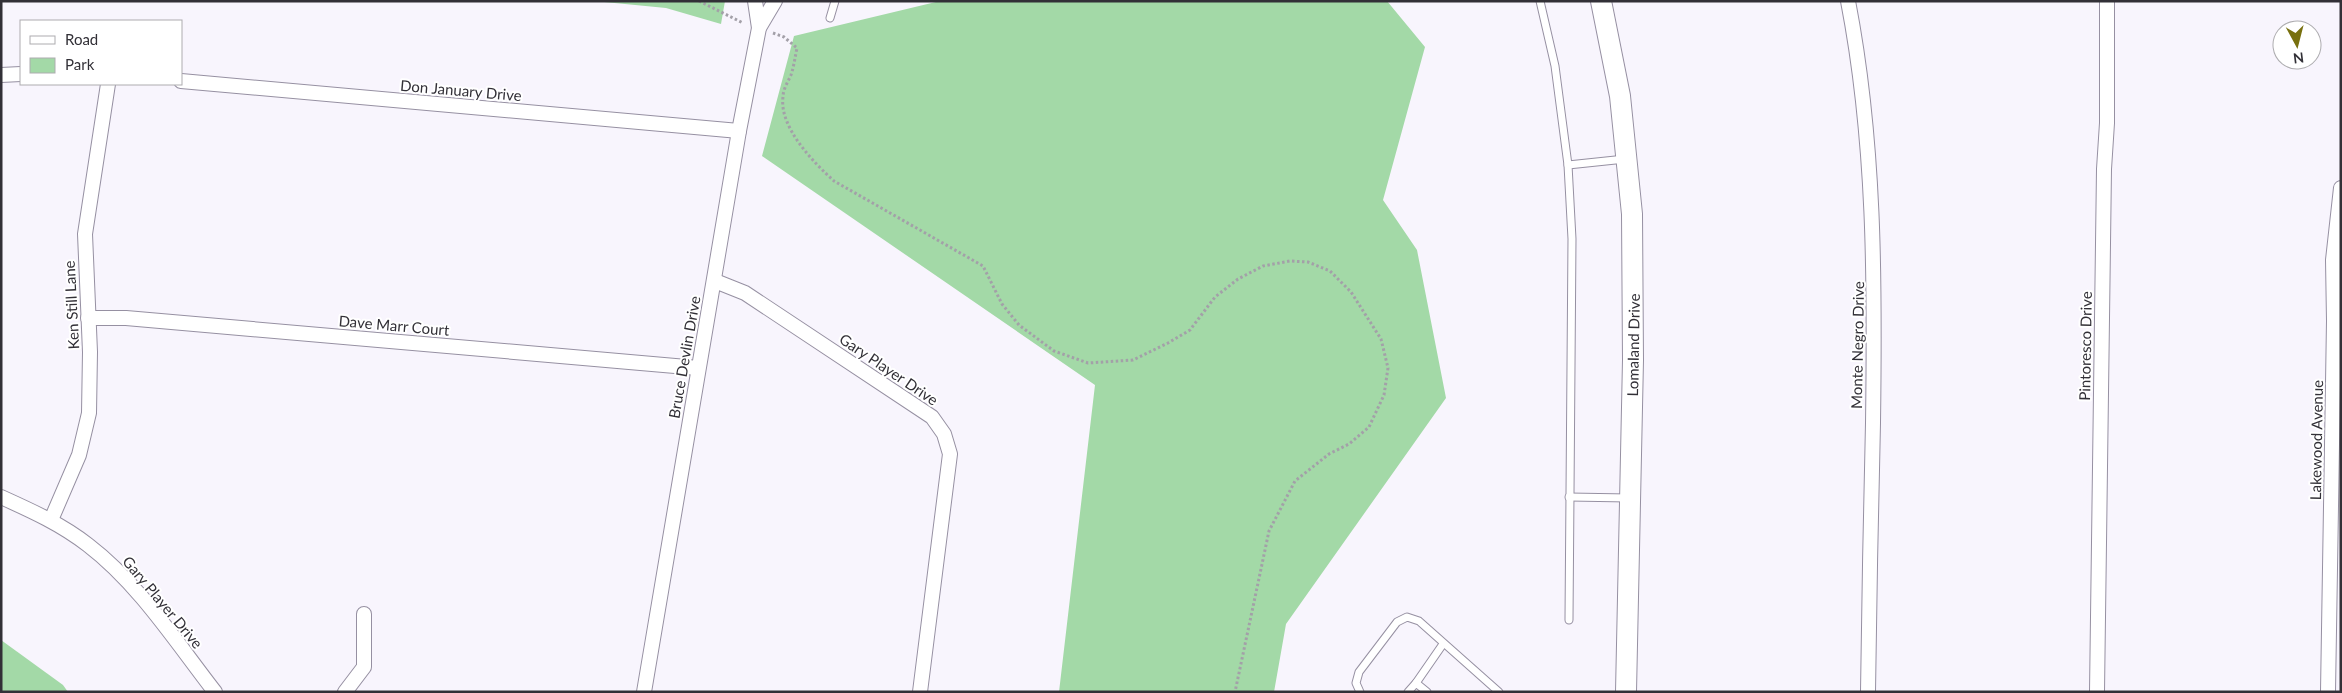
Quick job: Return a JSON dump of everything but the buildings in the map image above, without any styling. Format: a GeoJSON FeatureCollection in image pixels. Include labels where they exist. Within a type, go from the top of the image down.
{"type":"FeatureCollection","features":[{"type":"Feature","properties":{"kind":"street","name":"Bruce Devlin Drive"},"geometry":{"type":"LineString","coordinates":[[644,692],[739,131],[759,28],[755,1]]}},
{"type":"Feature","properties":{"kind":"street","name":"Bruce Devlin Drive"},"geometry":{"type":"LineString","coordinates":[[759,28],[775,1]]}},
{"type":"Feature","properties":{"kind":"street","name":"Lomaland Drive"},"geometry":{"type":"LineString","coordinates":[[1600,1],[1620,96],[1628,159],[1634,262],[1626,692]]}},
{"type":"Feature","properties":{"kind":"street","name":"Monte Negro Drive"},"geometry":{"type":"LineString","coordinates":[[1848,1],[1862,82],[1873,218],[1875,288],[1868,692]]}},
{"type":"Feature","properties":{"kind":"street","name":"Pintoresco Drive"},"geometry":{"type":"LineString","coordinates":[[2097,692],[2104,168],[2107,123],[2107,1]]}},
{"type":"Feature","properties":{"kind":"street"},"geometry":{"type":"LineString","coordinates":[[1,75],[20,74]]}},
{"type":"Feature","properties":{"kind":"street","name":"Don January Drive"},"geometry":{"type":"LineString","coordinates":[[182,81],[739,131]]}},
{"type":"Feature","properties":{"kind":"street","name":"Ken Still Lane"},"geometry":{"type":"LineString","coordinates":[[51,520],[79,455],[89,413],[85,234],[108,85]]}},
{"type":"Feature","properties":{"kind":"street","name":"Lakewood Avenue"},"geometry":{"type":"LineString","coordinates":[[2328,692],[2334,331],[2333,260],[2341,188]]}},
{"type":"Feature","properties":{"kind":"street","name":"Gary Player Drive"},"geometry":{"type":"LineString","coordinates":[[715,281],[745,293],[932,417],[944,434],[950,454],[920,692]]}},
{"type":"Feature","properties":{"kind":"street","name":"Dave Marr Court"},"geometry":{"type":"LineString","coordinates":[[88,318],[126,318],[698,368]]}},
{"type":"Feature","properties":{"kind":"street","name":"Gary Player Drive"},"geometry":{"type":"LineString","coordinates":[[1,497],[51,520],[88,545],[122,576],[215,692]]}},
{"type":"Feature","properties":{"kind":"street"},"geometry":{"type":"LineString","coordinates":[[345,692],[364,667],[364,614]]}},
{"type":"Feature","properties":{"kind":"lane"},"geometry":{"type":"LineString","coordinates":[[830,18],[835,1]]}},
{"type":"Feature","properties":{"kind":"lane"},"geometry":{"type":"LineString","coordinates":[[1540,1],[1555,66],[1568,164],[1572,239],[1569,620]]}},
{"type":"Feature","properties":{"kind":"lane"},"geometry":{"type":"LineString","coordinates":[[1568,164],[1628,159]]}},
{"type":"Feature","properties":{"kind":"lane"},"geometry":{"type":"LineString","coordinates":[[1569,497],[1630,498]]}},
{"type":"Feature","properties":{"kind":"lane"},"geometry":{"type":"LineString","coordinates":[[1360,692],[1356,683],[1359,672],[1397,622],[1408,617],[1419,621],[1499,692]]}},
{"type":"Feature","properties":{"kind":"lane"},"geometry":{"type":"LineString","coordinates":[[1408,692],[1443,644]]}},
{"type":"Feature","properties":{"kind":"lane"},"geometry":{"type":"LineString","coordinates":[[1416,683],[1427,692]]}},
{"type":"Feature","properties":{"kind":"path"},"geometry":{"type":"LineString","coordinates":[[699,1],[737,21],[784,37],[797,48],[791,74],[783,94],[782,110],[791,129],[813,162],[834,181],[983,266],[1002,304],[1019,325],[1054,351],[1088,363],[1133,360],[1190,330],[1215,297],[1238,279],[1263,266],[1290,261],[1308,262],[1330,271],[1350,292],[1381,339],[1388,368],[1384,395],[1368,427],[1349,444],[1329,454],[1295,481],[1279,509],[1268,532],[1235,692]]}},
{"type":"Feature","properties":{"kind":"green space"},"geometry":{"type":"Polygon","coordinates":[[[594,1],[725,1],[721,24],[666,8],[594,1]]]}},
{"type":"Feature","properties":{"kind":"green space"},"geometry":{"type":"Polygon","coordinates":[[[940,1],[1387,1],[1425,47],[1383,200],[1417,250],[1446,398],[1286,624],[1274,692],[1059,692],[1095,385],[762,156],[794,36],[940,1]]]}},
{"type":"Feature","properties":{"kind":"green space"},"geometry":{"type":"Polygon","coordinates":[[[1,640],[63,685],[68,692],[1,692],[1,640]]]}}]}
